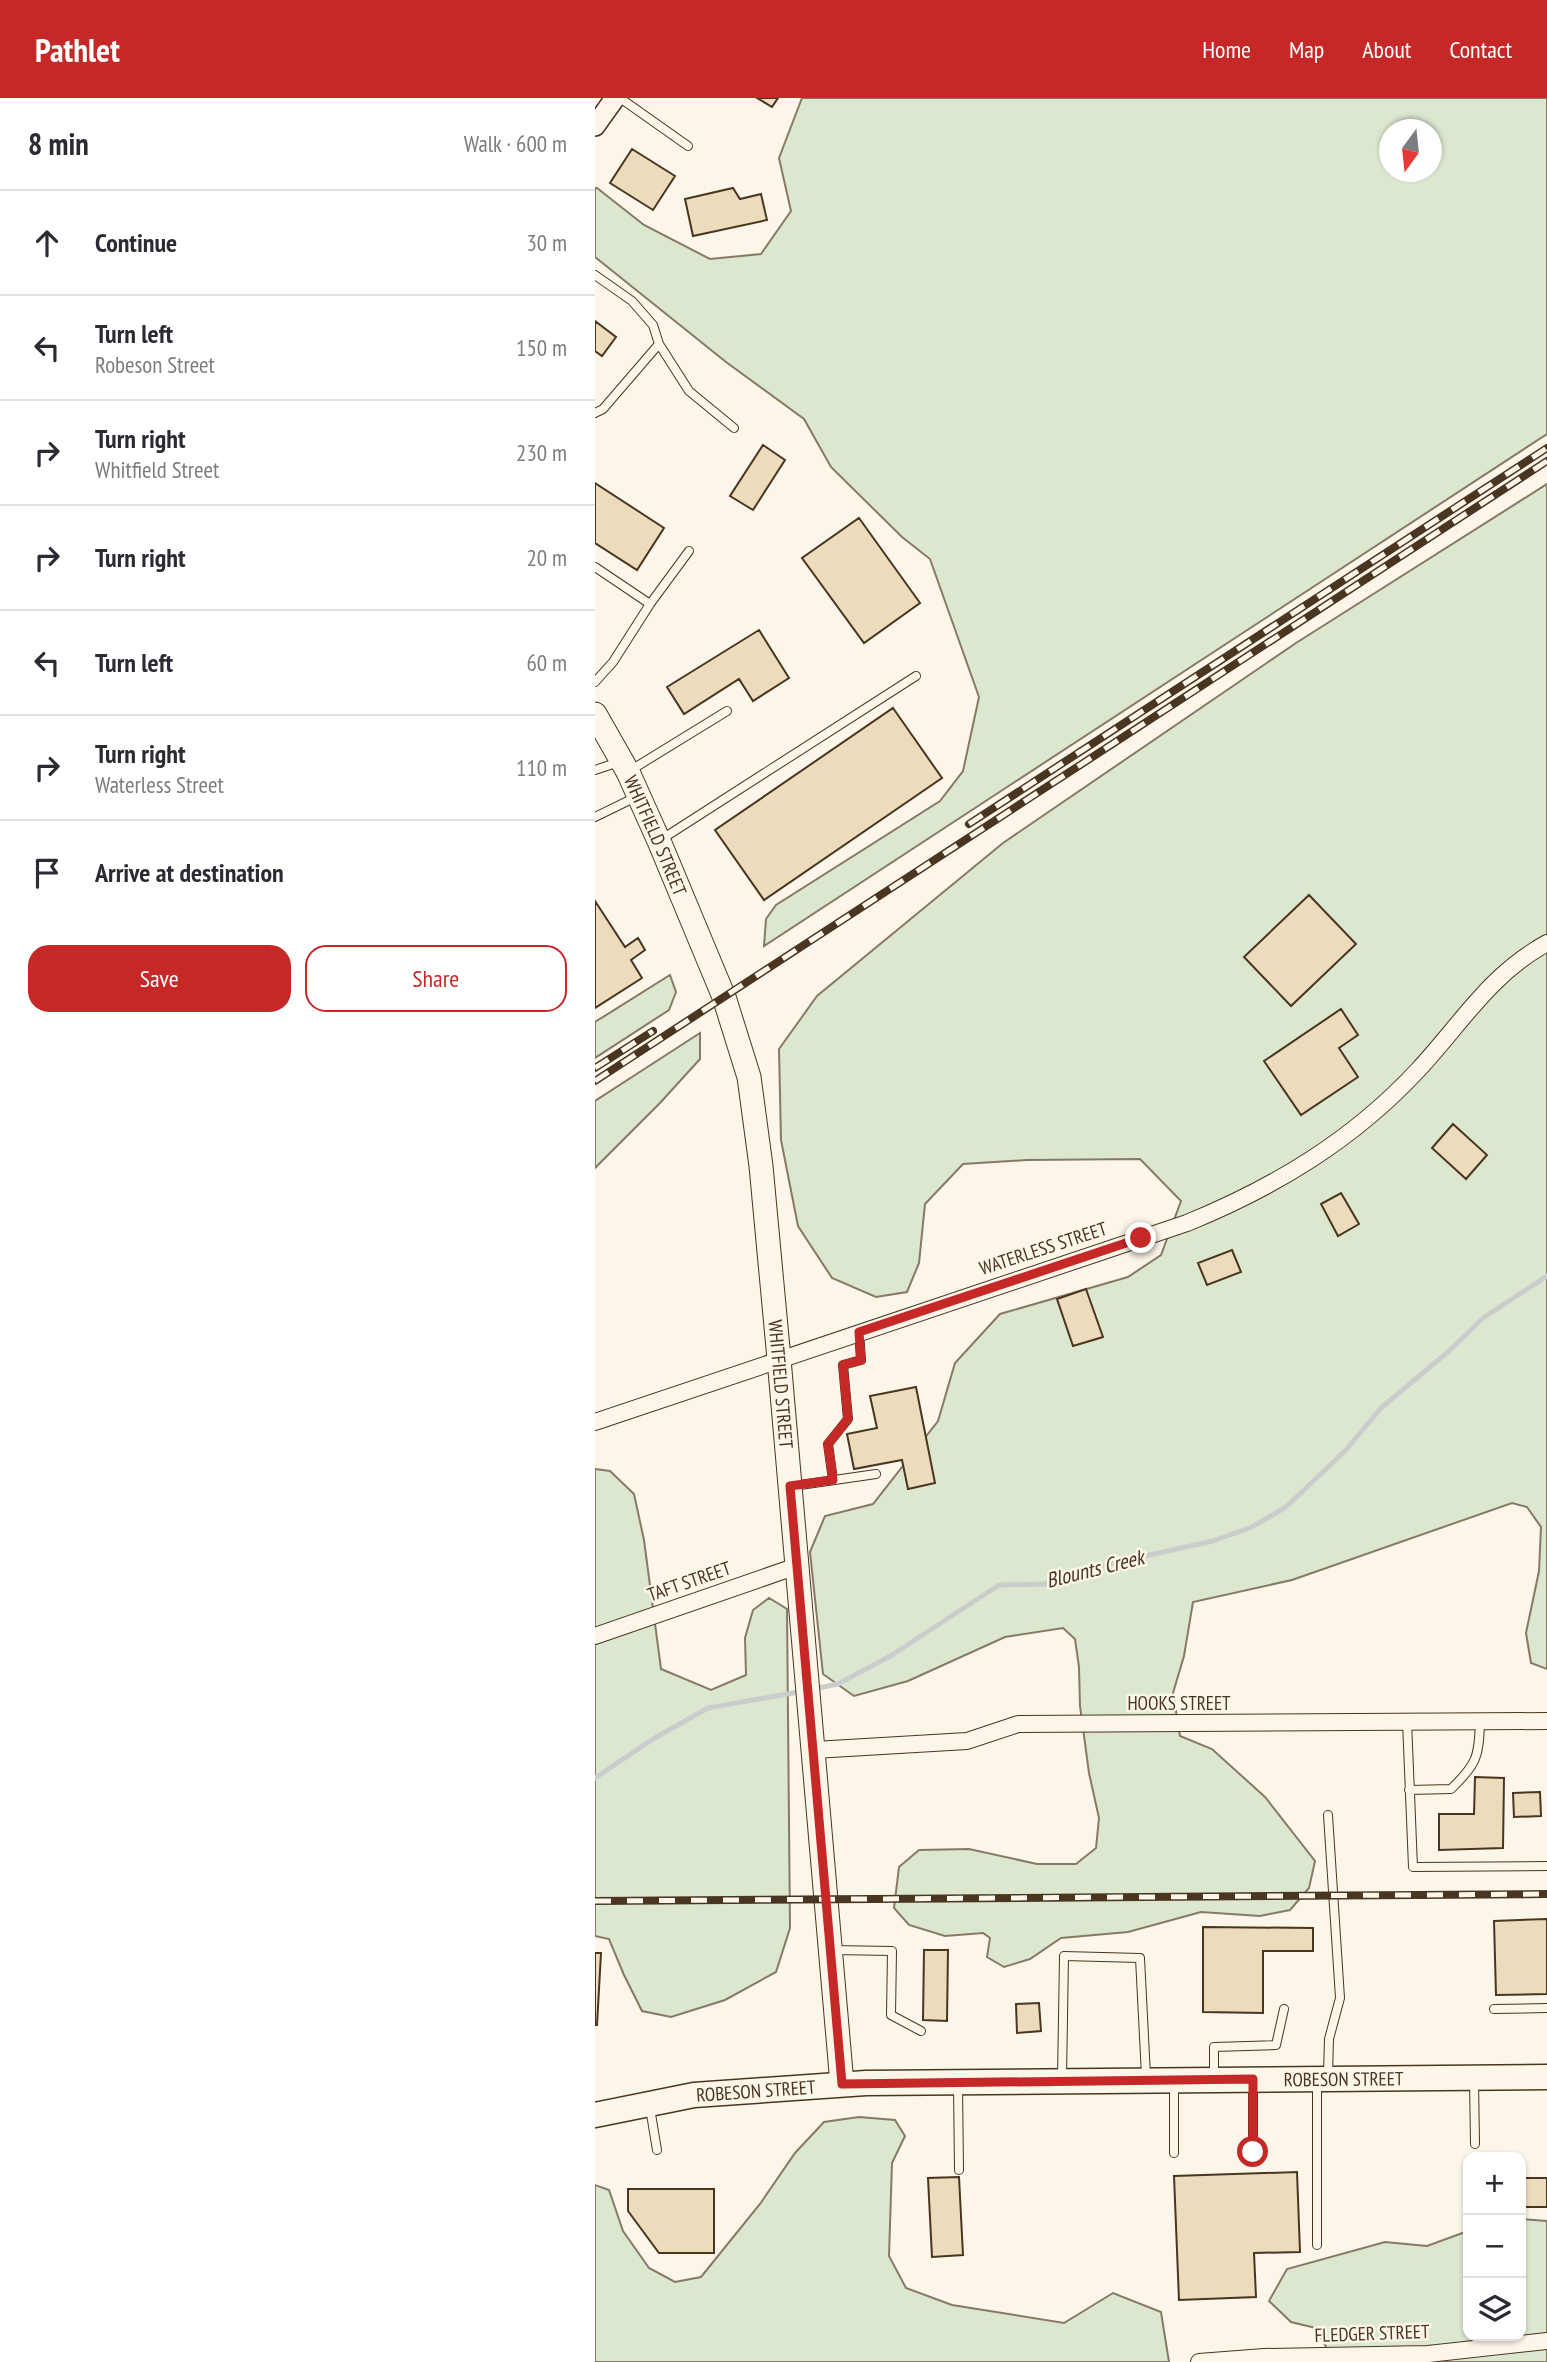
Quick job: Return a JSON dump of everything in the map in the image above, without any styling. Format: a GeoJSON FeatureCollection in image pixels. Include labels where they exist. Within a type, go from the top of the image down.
{"type":"FeatureCollection","features":[{"type":"Feature","properties":{"kind":"main road","name":"WHITFIELD STREET"},"geometry":{"type":"LineString","coordinates":[[595,714],[625,766],[659,841],[724,997],[750,1077],[779,1359],[842,2084]]}},
{"type":"Feature","properties":{"kind":"main road","name":"ROBESON STREET"},"geometry":{"type":"LineString","coordinates":[[595,2115],[694,2095],[842,2084],[1547,2077]]}},
{"type":"Feature","properties":{"kind":"street","name":"WATERLESS STREET"},"geometry":{"type":"LineString","coordinates":[[595,1422],[1187,1223],[1233,1205],[1272,1185],[1341,1140],[1419,1070],[1491,985],[1547,943]]}},
{"type":"Feature","properties":{"kind":"street","name":"TAFT STREET"},"geometry":{"type":"LineString","coordinates":[[595,1636],[797,1566]]}},
{"type":"Feature","properties":{"kind":"street","name":"HOOKS STREET"},"geometry":{"type":"LineString","coordinates":[[814,1750],[967,1741],[1019,1724],[1547,1721]]}},
{"type":"Feature","properties":{"kind":"street","name":"FLEDGER STREET"},"geometry":{"type":"LineString","coordinates":[[1199,2362],[1428,2354],[1547,2340]]}},
{"type":"Feature","properties":{"kind":"lane"},"geometry":{"type":"LineString","coordinates":[[620,98],[688,146]]}},
{"type":"Feature","properties":{"kind":"lane"},"geometry":{"type":"LineString","coordinates":[[595,275],[632,301],[653,325],[659,344],[689,391],[734,428]]}},
{"type":"Feature","properties":{"kind":"lane"},"geometry":{"type":"LineString","coordinates":[[595,413],[603,409],[659,344]]}},
{"type":"Feature","properties":{"kind":"lane"},"geometry":{"type":"LineString","coordinates":[[595,682],[613,662],[650,604],[689,551]]}},
{"type":"Feature","properties":{"kind":"lane"},"geometry":{"type":"LineString","coordinates":[[595,567],[650,604]]}},
{"type":"Feature","properties":{"kind":"lane"},"geometry":{"type":"LineString","coordinates":[[659,841],[916,676]]}},
{"type":"Feature","properties":{"kind":"lane"},"geometry":{"type":"LineString","coordinates":[[595,770],[625,766],[727,711]]}},
{"type":"Feature","properties":{"kind":"lane"},"geometry":{"type":"LineString","coordinates":[[595,817],[639,796]]}},
{"type":"Feature","properties":{"kind":"lane"},"geometry":{"type":"LineString","coordinates":[[833,1480],[828,1444],[848,1419],[843,1365],[861,1360],[859,1332]]}},
{"type":"Feature","properties":{"kind":"lane"},"geometry":{"type":"LineString","coordinates":[[790,1486],[876,1474]]}},
{"type":"Feature","properties":{"kind":"lane"},"geometry":{"type":"LineString","coordinates":[[1407,1721],[1413,1867],[1547,1866]]}},
{"type":"Feature","properties":{"kind":"lane"},"geometry":{"type":"LineString","coordinates":[[1409,1790],[1451,1789],[1470,1770],[1479,1750],[1480,1721]]}},
{"type":"Feature","properties":{"kind":"lane"},"geometry":{"type":"LineString","coordinates":[[1317,2245],[1323,2078],[1329,2039],[1340,1998],[1328,1815]]}},
{"type":"Feature","properties":{"kind":"lane"},"geometry":{"type":"LineString","coordinates":[[829,1950],[892,1951],[891,2015],[921,2031]]}},
{"type":"Feature","properties":{"kind":"lane"},"geometry":{"type":"LineString","coordinates":[[1062,2081],[1064,1956],[1140,1958],[1146,2080]]}},
{"type":"Feature","properties":{"kind":"lane"},"geometry":{"type":"LineString","coordinates":[[1494,2009],[1547,2008]]}},
{"type":"Feature","properties":{"kind":"lane"},"geometry":{"type":"LineString","coordinates":[[1213,2079],[1214,2047],[1276,2045],[1284,2009]]}},
{"type":"Feature","properties":{"kind":"lane"},"geometry":{"type":"LineString","coordinates":[[1474,2077],[1475,2144]]}},
{"type":"Feature","properties":{"kind":"lane"},"geometry":{"type":"LineString","coordinates":[[1253,2079],[1253,2152]]}},
{"type":"Feature","properties":{"kind":"lane"},"geometry":{"type":"LineString","coordinates":[[1174,2080],[1174,2153]]}},
{"type":"Feature","properties":{"kind":"lane"},"geometry":{"type":"LineString","coordinates":[[958,2082],[959,2170]]}},
{"type":"Feature","properties":{"kind":"lane"},"geometry":{"type":"LineString","coordinates":[[650,2103],[657,2150]]}},
{"type":"Feature","properties":{"kind":"green space"},"geometry":{"type":"Polygon","coordinates":[[[802,98],[1547,98],[1547,434],[764,946],[766,919],[776,905],[940,801],[963,771],[979,697],[930,559],[902,537],[831,467],[804,419],[726,362],[595,257],[595,188],[644,225],[710,259],[761,254],[791,211],[779,158],[802,98]]]}},
{"type":"Feature","properties":{"kind":"green space"},"geometry":{"type":"Polygon","coordinates":[[[1547,484],[1547,1669],[1531,1663],[1526,1633],[1539,1571],[1541,1527],[1527,1507],[1512,1503],[1292,1580],[1193,1602],[1184,1656],[1173,1693],[1180,1736],[1212,1749],[1265,1797],[1315,1861],[1309,1888],[1290,1910],[1260,1916],[1201,1912],[1128,1932],[1061,1938],[1030,1959],[1004,1967],[987,1957],[990,1938],[983,1933],[945,1936],[909,1925],[894,1908],[899,1867],[919,1850],[969,1849],[1037,1864],[1076,1864],[1096,1848],[1099,1818],[1089,1773],[1080,1706],[1075,1639],[1063,1628],[1005,1637],[908,1681],[854,1696],[823,1674],[810,1552],[825,1516],[873,1504],[938,1421],[955,1363],[1000,1314],[1128,1277],[1161,1255],[1181,1201],[1140,1159],[1027,1160],[963,1164],[925,1204],[919,1263],[907,1292],[876,1297],[832,1278],[798,1226],[781,1140],[779,1049],[817,996],[1003,843],[1296,643],[1547,484]]]}},
{"type":"Feature","properties":{"kind":"green space"},"geometry":{"type":"Polygon","coordinates":[[[670,975],[676,992],[669,1010],[595,1058],[595,1022],[670,975]]]}},
{"type":"Feature","properties":{"kind":"green space"},"geometry":{"type":"Polygon","coordinates":[[[700,1033],[700,1059],[595,1168],[595,1101],[700,1033]]]}},
{"type":"Feature","properties":{"kind":"green space"},"geometry":{"type":"Polygon","coordinates":[[[595,1469],[610,1471],[634,1494],[644,1540],[661,1669],[711,1690],[746,1675],[745,1638],[753,1610],[769,1598],[787,1609],[790,1928],[776,1972],[725,2000],[671,2017],[642,2011],[609,1939],[595,1936],[595,1469]]]}},
{"type":"Feature","properties":{"kind":"green space"},"geometry":{"type":"Polygon","coordinates":[[[859,2117],[895,2120],[905,2136],[892,2163],[889,2256],[906,2288],[952,2305],[1064,2323],[1113,2293],[1161,2312],[1169,2362],[595,2362],[595,2185],[609,2190],[623,2231],[649,2268],[675,2282],[701,2277],[760,2204],[795,2153],[824,2122],[859,2117]]]}},
{"type":"Feature","properties":{"kind":"green space"},"geometry":{"type":"Polygon","coordinates":[[[1526,2219],[1547,2221],[1547,2362],[1334,2362],[1316,2328],[1291,2322],[1269,2301],[1287,2269],[1385,2242],[1427,2246],[1463,2233],[1463,2341],[1526,2341],[1526,2219]]]}},
{"type":"Feature","properties":{"kind":"building"},"geometry":{"type":"Polygon","coordinates":[[[757,98],[778,98],[772,107],[757,98]]]}},
{"type":"Feature","properties":{"kind":"building"},"geometry":{"type":"Polygon","coordinates":[[[632,149],[675,176],[653,210],[610,183],[632,149]]]}},
{"type":"Feature","properties":{"kind":"building"},"geometry":{"type":"Polygon","coordinates":[[[733,188],[740,199],[761,194],[767,220],[693,236],[685,199],[733,188]]]}},
{"type":"Feature","properties":{"kind":"building"},"geometry":{"type":"Polygon","coordinates":[[[595,321],[616,337],[602,356],[595,351],[595,321]]]}},
{"type":"Feature","properties":{"kind":"building"},"geometry":{"type":"Polygon","coordinates":[[[763,445],[785,460],[753,510],[730,496],[763,445]]]}},
{"type":"Feature","properties":{"kind":"building"},"geometry":{"type":"Polygon","coordinates":[[[595,483],[664,528],[637,570],[595,543],[595,483]]]}},
{"type":"Feature","properties":{"kind":"building"},"geometry":{"type":"Polygon","coordinates":[[[859,518],[920,603],[864,643],[802,558],[859,518]]]}},
{"type":"Feature","properties":{"kind":"building"},"geometry":{"type":"Polygon","coordinates":[[[759,630],[789,678],[753,701],[739,679],[684,714],[667,687],[759,630]]]}},
{"type":"Feature","properties":{"kind":"building"},"geometry":{"type":"Polygon","coordinates":[[[893,708],[942,778],[764,900],[715,830],[893,708]]]}},
{"type":"Feature","properties":{"kind":"building"},"geometry":{"type":"Polygon","coordinates":[[[1309,895],[1356,944],[1291,1006],[1244,957],[1309,895]]]}},
{"type":"Feature","properties":{"kind":"building"},"geometry":{"type":"Polygon","coordinates":[[[595,901],[625,947],[638,938],[645,950],[631,960],[642,978],[595,1008],[595,901]]]}},
{"type":"Feature","properties":{"kind":"building"},"geometry":{"type":"Polygon","coordinates":[[[1341,1009],[1358,1035],[1339,1048],[1358,1077],[1301,1115],[1264,1061],[1341,1009]]]}},
{"type":"Feature","properties":{"kind":"building"},"geometry":{"type":"Polygon","coordinates":[[[1453,1124],[1487,1155],[1466,1179],[1432,1148],[1453,1124]]]}},
{"type":"Feature","properties":{"kind":"building"},"geometry":{"type":"Polygon","coordinates":[[[1341,1193],[1359,1224],[1338,1236],[1321,1204],[1341,1193]]]}},
{"type":"Feature","properties":{"kind":"building"},"geometry":{"type":"Polygon","coordinates":[[[1232,1250],[1241,1272],[1207,1285],[1198,1263],[1232,1250]]]}},
{"type":"Feature","properties":{"kind":"building"},"geometry":{"type":"Polygon","coordinates":[[[1086,1289],[1103,1337],[1073,1346],[1057,1299],[1086,1289]]]}},
{"type":"Feature","properties":{"kind":"building"},"geometry":{"type":"Polygon","coordinates":[[[916,1387],[935,1483],[908,1489],[902,1460],[854,1469],[847,1434],[877,1428],[870,1396],[916,1387]]]}},
{"type":"Feature","properties":{"kind":"building"},"geometry":{"type":"Polygon","coordinates":[[[1475,1777],[1504,1778],[1503,1848],[1439,1850],[1439,1814],[1474,1814],[1475,1777]]]}},
{"type":"Feature","properties":{"kind":"building"},"geometry":{"type":"Polygon","coordinates":[[[1540,1792],[1541,1816],[1514,1817],[1513,1793],[1540,1792]]]}},
{"type":"Feature","properties":{"kind":"building"},"geometry":{"type":"Polygon","coordinates":[[[1547,1919],[1547,1994],[1496,1995],[1494,1921],[1547,1919]]]}},
{"type":"Feature","properties":{"kind":"building"},"geometry":{"type":"Polygon","coordinates":[[[1203,1927],[1313,1928],[1313,1951],[1263,1951],[1263,2013],[1203,2012],[1203,1927]]]}},
{"type":"Feature","properties":{"kind":"building"},"geometry":{"type":"Polygon","coordinates":[[[924,1950],[948,1950],[947,2021],[923,2020],[924,1950]]]}},
{"type":"Feature","properties":{"kind":"building"},"geometry":{"type":"Polygon","coordinates":[[[595,1953],[601,1953],[597,2025],[595,2025],[595,1953]]]}},
{"type":"Feature","properties":{"kind":"building"},"geometry":{"type":"Polygon","coordinates":[[[1039,2003],[1041,2031],[1017,2033],[1016,2004],[1039,2003]]]}},
{"type":"Feature","properties":{"kind":"building"},"geometry":{"type":"Polygon","coordinates":[[[1297,2172],[1300,2252],[1254,2253],[1256,2297],[1179,2300],[1174,2176],[1297,2172]]]}},
{"type":"Feature","properties":{"kind":"building"},"geometry":{"type":"Polygon","coordinates":[[[959,2177],[963,2255],[932,2257],[928,2178],[959,2177]]]}},
{"type":"Feature","properties":{"kind":"building"},"geometry":{"type":"Polygon","coordinates":[[[1526,2178],[1547,2178],[1547,2207],[1526,2207],[1526,2178]]]}},
{"type":"Feature","properties":{"kind":"building"},"geometry":{"type":"Polygon","coordinates":[[[628,2189],[714,2189],[714,2253],[659,2253],[628,2211],[628,2189]]]}},
{"type":"Feature","properties":{"kind":"waterway","name":"Blounts Creek"},"geometry":{"type":"LineString","coordinates":[[813,1689],[838,1684],[892,1655],[999,1585],[1045,1584],[1077,1571],[1213,1541],[1252,1527],[1286,1507],[1345,1451],[1381,1408],[1449,1351],[1483,1318],[1547,1276]]}},
{"type":"Feature","properties":{"kind":"waterway","name":"Blounts Creek"},"geometry":{"type":"LineString","coordinates":[[595,1778],[653,1739],[708,1708],[804,1691]]}},
{"type":"Feature","properties":{"kind":"railway"},"geometry":{"type":"LineString","coordinates":[[969,824],[1547,448]]}},
{"type":"Feature","properties":{"kind":"railway"},"geometry":{"type":"LineString","coordinates":[[595,1081],[1547,461]]}},
{"type":"Feature","properties":{"kind":"railway"},"geometry":{"type":"LineString","coordinates":[[595,1068],[653,1031]]}},
{"type":"Feature","properties":{"kind":"railway"},"geometry":{"type":"LineString","coordinates":[[595,1901],[1547,1894]]}},
{"type":"Feature","properties":{"kind":"route"},"geometry":{"type":"LineString","coordinates":[[1141,1238],[859,1332],[861,1360],[843,1365],[848,1419],[828,1444],[833,1480],[790,1486],[842,2084],[1253,2079],[1253,2152]]}}]}
